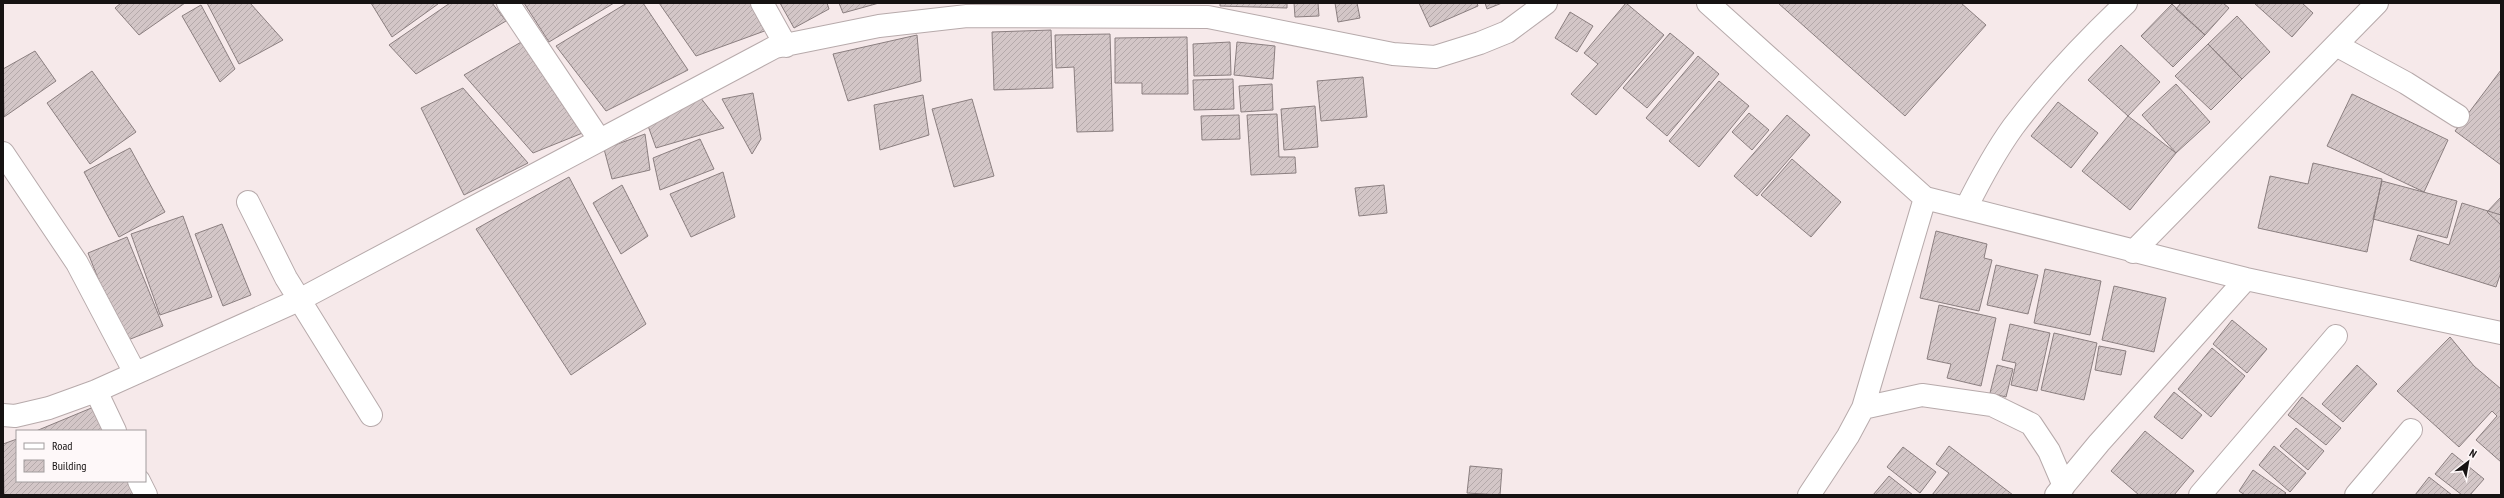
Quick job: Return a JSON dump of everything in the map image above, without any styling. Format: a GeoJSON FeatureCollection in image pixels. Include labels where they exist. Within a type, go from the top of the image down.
{"type":"FeatureCollection","features":[{"type":"Feature","properties":{"kind":"street"},"geometry":{"type":"LineString","coordinates":[[508,3],[599,139]]}},
{"type":"Feature","properties":{"kind":"street"},"geometry":{"type":"LineString","coordinates":[[762,3],[786,46]]}},
{"type":"Feature","properties":{"kind":"street"},"geometry":{"type":"LineString","coordinates":[[3,415],[15,416],[49,408],[96,391],[300,299],[765,51],[879,26],[967,16],[1205,10],[1393,54],[1435,57],[1480,43],[1507,32],[1546,3]]}},
{"type":"Feature","properties":{"kind":"street"},"geometry":{"type":"LineString","coordinates":[[1708,3],[1925,198],[2133,252],[2246,279],[2501,333]]}},
{"type":"Feature","properties":{"kind":"street"},"geometry":{"type":"LineString","coordinates":[[1966,208],[1983,174],[2013,127],[2095,32],[2126,3]]}},
{"type":"Feature","properties":{"kind":"street"},"geometry":{"type":"LineString","coordinates":[[2133,252],[2377,3]]}},
{"type":"Feature","properties":{"kind":"street"},"geometry":{"type":"LineString","coordinates":[[2336,45],[2406,83],[2458,116]]}},
{"type":"Feature","properties":{"kind":"street"},"geometry":{"type":"LineString","coordinates":[[3,153],[77,263],[135,373]]}},
{"type":"Feature","properties":{"kind":"street"},"geometry":{"type":"LineString","coordinates":[[1809,495],[1848,436],[1863,408],[1925,198]]}},
{"type":"Feature","properties":{"kind":"street"},"geometry":{"type":"LineString","coordinates":[[248,202],[286,278],[371,414]]}},
{"type":"Feature","properties":{"kind":"street"},"geometry":{"type":"LineString","coordinates":[[2060,490],[2099,443],[2246,279]]}},
{"type":"Feature","properties":{"kind":"street"},"geometry":{"type":"LineString","coordinates":[[2200,495],[2336,336]]}},
{"type":"Feature","properties":{"kind":"street"},"geometry":{"type":"LineString","coordinates":[[96,391],[115,430]]}},
{"type":"Feature","properties":{"kind":"street"},"geometry":{"type":"LineString","coordinates":[[1863,408],[1922,395],[1992,405],[2031,424],[2049,451],[2060,490]]}},
{"type":"Feature","properties":{"kind":"street"},"geometry":{"type":"LineString","coordinates":[[2356,495],[2411,430]]}},
{"type":"Feature","properties":{"kind":"street"},"geometry":{"type":"LineString","coordinates":[[140,482],[146,495]]}},
{"type":"Feature","properties":{"kind":"building"},"geometry":{"type":"Polygon","coordinates":[[[121,3],[185,3],[139,35],[115,8],[121,3]]]}},
{"type":"Feature","properties":{"kind":"building"},"geometry":{"type":"Polygon","coordinates":[[[207,3],[250,3],[283,40],[239,64],[207,3]]]}},
{"type":"Feature","properties":{"kind":"building"},"geometry":{"type":"Polygon","coordinates":[[[371,3],[437,3],[438,4],[392,37],[371,3]]]}},
{"type":"Feature","properties":{"kind":"building"},"geometry":{"type":"Polygon","coordinates":[[[450,3],[492,3],[506,21],[416,74],[389,45],[450,3]]]}},
{"type":"Feature","properties":{"kind":"building"},"geometry":{"type":"Polygon","coordinates":[[[524,3],[614,3],[549,42],[524,3]]]}},
{"type":"Feature","properties":{"kind":"building"},"geometry":{"type":"Polygon","coordinates":[[[627,3],[643,3],[688,70],[606,111],[556,46],[627,3]]]}},
{"type":"Feature","properties":{"kind":"building"},"geometry":{"type":"Polygon","coordinates":[[[659,3],[755,3],[770,29],[696,56],[659,3]]]}},
{"type":"Feature","properties":{"kind":"building"},"geometry":{"type":"Polygon","coordinates":[[[780,3],[827,3],[829,9],[794,28],[780,3]]]}},
{"type":"Feature","properties":{"kind":"building"},"geometry":{"type":"Polygon","coordinates":[[[839,3],[879,3],[843,13],[839,3]]]}},
{"type":"Feature","properties":{"kind":"building"},"geometry":{"type":"Polygon","coordinates":[[[1220,3],[1287,3],[1287,8],[1220,6],[1220,3]]]}},
{"type":"Feature","properties":{"kind":"building"},"geometry":{"type":"Polygon","coordinates":[[[1294,3],[1318,3],[1319,16],[1295,17],[1294,3]]]}},
{"type":"Feature","properties":{"kind":"building"},"geometry":{"type":"Polygon","coordinates":[[[1335,3],[1357,3],[1360,18],[1338,22],[1335,3]]]}},
{"type":"Feature","properties":{"kind":"building"},"geometry":{"type":"Polygon","coordinates":[[[1419,3],[1477,3],[1478,6],[1430,27],[1419,3]]]}},
{"type":"Feature","properties":{"kind":"building"},"geometry":{"type":"Polygon","coordinates":[[[1485,3],[1502,3],[1487,9],[1485,3]]]}},
{"type":"Feature","properties":{"kind":"building"},"geometry":{"type":"Polygon","coordinates":[[[1626,3],[1664,35],[1596,115],[1571,94],[1598,64],[1584,53],[1626,3]]]}},
{"type":"Feature","properties":{"kind":"building"},"geometry":{"type":"Polygon","coordinates":[[[1778,3],[1961,3],[1986,25],[1905,116],[1778,3]]]}},
{"type":"Feature","properties":{"kind":"building"},"geometry":{"type":"Polygon","coordinates":[[[2181,3],[2223,3],[2229,8],[2205,35],[2176,9],[2181,3]]]}},
{"type":"Feature","properties":{"kind":"building"},"geometry":{"type":"Polygon","coordinates":[[[2254,3],[2302,3],[2313,13],[2292,37],[2254,3]]]}},
{"type":"Feature","properties":{"kind":"building"},"geometry":{"type":"Polygon","coordinates":[[[2172,4],[2205,35],[2173,67],[2141,36],[2172,4]]]}},
{"type":"Feature","properties":{"kind":"building"},"geometry":{"type":"Polygon","coordinates":[[[201,5],[235,69],[220,82],[182,16],[201,5]]]}},
{"type":"Feature","properties":{"kind":"building"},"geometry":{"type":"Polygon","coordinates":[[[1570,12],[1593,26],[1577,52],[1555,38],[1570,12]]]}},
{"type":"Feature","properties":{"kind":"building"},"geometry":{"type":"Polygon","coordinates":[[[2237,16],[2270,52],[2242,79],[2208,44],[2237,16]]]}},
{"type":"Feature","properties":{"kind":"building"},"geometry":{"type":"Polygon","coordinates":[[[1051,30],[1053,88],[994,90],[992,32],[1051,30]]]}},
{"type":"Feature","properties":{"kind":"building"},"geometry":{"type":"Polygon","coordinates":[[[1670,33],[1694,53],[1647,108],[1623,88],[1670,33]]]}},
{"type":"Feature","properties":{"kind":"building"},"geometry":{"type":"Polygon","coordinates":[[[1110,34],[1113,131],[1077,132],[1074,67],[1056,68],[1055,35],[1110,34]]]}},
{"type":"Feature","properties":{"kind":"building"},"geometry":{"type":"Polygon","coordinates":[[[917,35],[921,81],[848,101],[833,54],[917,35]]]}},
{"type":"Feature","properties":{"kind":"building"},"geometry":{"type":"Polygon","coordinates":[[[1187,37],[1188,94],[1142,94],[1142,83],[1115,83],[1115,38],[1187,37]]]}},
{"type":"Feature","properties":{"kind":"building"},"geometry":{"type":"Polygon","coordinates":[[[523,41],[585,132],[533,153],[464,75],[523,41]]]}},
{"type":"Feature","properties":{"kind":"building"},"geometry":{"type":"Polygon","coordinates":[[[1230,42],[1231,75],[1194,76],[1193,44],[1230,42]]]}},
{"type":"Feature","properties":{"kind":"building"},"geometry":{"type":"Polygon","coordinates":[[[1237,42],[1275,46],[1273,79],[1234,75],[1237,42]]]}},
{"type":"Feature","properties":{"kind":"building"},"geometry":{"type":"Polygon","coordinates":[[[2208,44],[2242,79],[2211,110],[2175,76],[2208,44]]]}},
{"type":"Feature","properties":{"kind":"building"},"geometry":{"type":"Polygon","coordinates":[[[2121,45],[2160,82],[2128,116],[2088,80],[2121,45]]]}},
{"type":"Feature","properties":{"kind":"building"},"geometry":{"type":"Polygon","coordinates":[[[35,51],[56,81],[4,117],[3,69],[35,51]]]}},
{"type":"Feature","properties":{"kind":"building"},"geometry":{"type":"Polygon","coordinates":[[[1698,56],[1719,74],[1667,136],[1646,118],[1698,56]]]}},
{"type":"Feature","properties":{"kind":"building"},"geometry":{"type":"Polygon","coordinates":[[[2501,70],[2501,165],[2455,131],[2501,70]]]}},
{"type":"Feature","properties":{"kind":"building"},"geometry":{"type":"Polygon","coordinates":[[[92,71],[136,132],[90,164],[47,103],[92,71]]]}},
{"type":"Feature","properties":{"kind":"building"},"geometry":{"type":"Polygon","coordinates":[[[1363,77],[1367,117],[1321,121],[1317,81],[1363,77]]]}},
{"type":"Feature","properties":{"kind":"building"},"geometry":{"type":"Polygon","coordinates":[[[1233,79],[1234,109],[1194,110],[1193,80],[1233,79]]]}},
{"type":"Feature","properties":{"kind":"building"},"geometry":{"type":"Polygon","coordinates":[[[1719,81],[1749,106],[1699,167],[1669,141],[1719,81]]]}},
{"type":"Feature","properties":{"kind":"building"},"geometry":{"type":"Polygon","coordinates":[[[1272,84],[1273,110],[1241,112],[1239,86],[1272,84]]]}},
{"type":"Feature","properties":{"kind":"building"},"geometry":{"type":"Polygon","coordinates":[[[2176,84],[2210,122],[2176,153],[2142,115],[2176,84]]]}},
{"type":"Feature","properties":{"kind":"building"},"geometry":{"type":"Polygon","coordinates":[[[463,88],[528,163],[464,195],[421,108],[463,88]]]}},
{"type":"Feature","properties":{"kind":"building"},"geometry":{"type":"Polygon","coordinates":[[[753,93],[761,139],[752,154],[722,99],[753,93]]]}},
{"type":"Feature","properties":{"kind":"building"},"geometry":{"type":"Polygon","coordinates":[[[2352,94],[2448,140],[2424,192],[2327,146],[2352,94]]]}},
{"type":"Feature","properties":{"kind":"building"},"geometry":{"type":"Polygon","coordinates":[[[923,95],[929,135],[880,150],[874,105],[923,95]]]}},
{"type":"Feature","properties":{"kind":"building"},"geometry":{"type":"Polygon","coordinates":[[[700,97],[724,128],[656,148],[647,123],[700,97]]]}},
{"type":"Feature","properties":{"kind":"building"},"geometry":{"type":"Polygon","coordinates":[[[972,99],[994,176],[954,187],[932,109],[972,99]]]}},
{"type":"Feature","properties":{"kind":"building"},"geometry":{"type":"Polygon","coordinates":[[[2058,102],[2098,133],[2071,168],[2031,136],[2058,102]]]}},
{"type":"Feature","properties":{"kind":"building"},"geometry":{"type":"Polygon","coordinates":[[[1315,106],[1318,147],[1284,150],[1281,109],[1315,106]]]}},
{"type":"Feature","properties":{"kind":"building"},"geometry":{"type":"Polygon","coordinates":[[[1749,113],[1769,130],[1752,150],[1732,132],[1749,113]]]}},
{"type":"Feature","properties":{"kind":"building"},"geometry":{"type":"Polygon","coordinates":[[[1277,114],[1279,157],[1295,157],[1296,173],[1251,175],[1247,115],[1277,114]]]}},
{"type":"Feature","properties":{"kind":"building"},"geometry":{"type":"Polygon","coordinates":[[[1239,115],[1240,139],[1202,140],[1201,116],[1239,115]]]}},
{"type":"Feature","properties":{"kind":"building"},"geometry":{"type":"Polygon","coordinates":[[[1787,115],[1810,135],[1757,196],[1734,176],[1787,115]]]}},
{"type":"Feature","properties":{"kind":"building"},"geometry":{"type":"Polygon","coordinates":[[[2128,116],[2176,153],[2130,210],[2082,171],[2128,116]]]}},
{"type":"Feature","properties":{"kind":"building"},"geometry":{"type":"Polygon","coordinates":[[[645,134],[650,170],[612,179],[604,149],[645,134]]]}},
{"type":"Feature","properties":{"kind":"building"},"geometry":{"type":"Polygon","coordinates":[[[700,139],[714,169],[660,190],[653,158],[700,139]]]}},
{"type":"Feature","properties":{"kind":"building"},"geometry":{"type":"Polygon","coordinates":[[[130,148],[165,212],[119,237],[84,172],[130,148]]]}},
{"type":"Feature","properties":{"kind":"building"},"geometry":{"type":"Polygon","coordinates":[[[1792,159],[1841,202],[1811,237],[1761,195],[1792,159]]]}},
{"type":"Feature","properties":{"kind":"building"},"geometry":{"type":"Polygon","coordinates":[[[2313,163],[2382,179],[2367,252],[2258,228],[2270,176],[2308,184],[2313,163]]]}},
{"type":"Feature","properties":{"kind":"building"},"geometry":{"type":"Polygon","coordinates":[[[723,172],[735,217],[691,237],[670,194],[723,172]]]}},
{"type":"Feature","properties":{"kind":"building"},"geometry":{"type":"Polygon","coordinates":[[[569,177],[646,324],[571,375],[476,229],[569,177]]]}},
{"type":"Feature","properties":{"kind":"building"},"geometry":{"type":"Polygon","coordinates":[[[2382,181],[2457,201],[2447,238],[2373,219],[2382,181]]]}},
{"type":"Feature","properties":{"kind":"building"},"geometry":{"type":"Polygon","coordinates":[[[622,185],[648,236],[621,254],[593,203],[622,185]]]}},
{"type":"Feature","properties":{"kind":"building"},"geometry":{"type":"Polygon","coordinates":[[[1384,185],[1387,213],[1359,216],[1355,188],[1384,185]]]}},
{"type":"Feature","properties":{"kind":"building"},"geometry":{"type":"Polygon","coordinates":[[[2501,197],[2501,225],[2487,212],[2501,197]]]}},
{"type":"Feature","properties":{"kind":"building"},"geometry":{"type":"Polygon","coordinates":[[[2462,203],[2501,215],[2501,272],[2496,287],[2410,260],[2418,235],[2449,245],[2462,203]]]}},
{"type":"Feature","properties":{"kind":"building"},"geometry":{"type":"Polygon","coordinates":[[[183,216],[212,297],[160,315],[131,234],[183,216]]]}},
{"type":"Feature","properties":{"kind":"building"},"geometry":{"type":"Polygon","coordinates":[[[222,224],[251,295],[223,306],[195,234],[222,224]]]}},
{"type":"Feature","properties":{"kind":"building"},"geometry":{"type":"Polygon","coordinates":[[[1936,231],[1987,244],[1984,258],[1992,260],[1979,311],[1920,298],[1936,231]]]}},
{"type":"Feature","properties":{"kind":"building"},"geometry":{"type":"Polygon","coordinates":[[[127,237],[163,326],[123,342],[88,253],[127,237]]]}},
{"type":"Feature","properties":{"kind":"building"},"geometry":{"type":"Polygon","coordinates":[[[1996,265],[2038,275],[2028,314],[1987,305],[1996,265]]]}},
{"type":"Feature","properties":{"kind":"building"},"geometry":{"type":"Polygon","coordinates":[[[2045,269],[2101,281],[2090,335],[2034,323],[2045,269]]]}},
{"type":"Feature","properties":{"kind":"building"},"geometry":{"type":"Polygon","coordinates":[[[2114,286],[2166,298],[2154,352],[2102,340],[2114,286]]]}},
{"type":"Feature","properties":{"kind":"building"},"geometry":{"type":"Polygon","coordinates":[[[1939,305],[1996,318],[1981,386],[1947,378],[1951,364],[1927,359],[1939,305]]]}},
{"type":"Feature","properties":{"kind":"building"},"geometry":{"type":"Polygon","coordinates":[[[2232,320],[2267,349],[2247,373],[2213,344],[2232,320]]]}},
{"type":"Feature","properties":{"kind":"building"},"geometry":{"type":"Polygon","coordinates":[[[2010,324],[2050,333],[2037,391],[2011,385],[2016,363],[2002,360],[2010,324]]]}},
{"type":"Feature","properties":{"kind":"building"},"geometry":{"type":"Polygon","coordinates":[[[2054,333],[2097,343],[2084,400],[2041,390],[2054,333]]]}},
{"type":"Feature","properties":{"kind":"building"},"geometry":{"type":"Polygon","coordinates":[[[2450,337],[2474,366],[2501,389],[2501,462],[2476,440],[2497,416],[2492,411],[2459,447],[2397,391],[2450,337]]]}},
{"type":"Feature","properties":{"kind":"building"},"geometry":{"type":"Polygon","coordinates":[[[2099,346],[2126,351],[2121,375],[2095,370],[2099,346]]]}},
{"type":"Feature","properties":{"kind":"building"},"geometry":{"type":"Polygon","coordinates":[[[2212,348],[2245,376],[2211,417],[2178,389],[2212,348]]]}},
{"type":"Feature","properties":{"kind":"building"},"geometry":{"type":"Polygon","coordinates":[[[1997,365],[2013,369],[2006,397],[1990,393],[1997,365]]]}},
{"type":"Feature","properties":{"kind":"building"},"geometry":{"type":"Polygon","coordinates":[[[2357,365],[2377,384],[2343,422],[2322,404],[2357,365]]]}},
{"type":"Feature","properties":{"kind":"building"},"geometry":{"type":"Polygon","coordinates":[[[2174,392],[2202,415],[2182,439],[2154,417],[2174,392]]]}},
{"type":"Feature","properties":{"kind":"building"},"geometry":{"type":"Polygon","coordinates":[[[2302,397],[2341,428],[2326,445],[2288,415],[2302,397]]]}},
{"type":"Feature","properties":{"kind":"building"},"geometry":{"type":"Polygon","coordinates":[[[101,404],[113,430],[38,430],[101,404]]]}},
{"type":"Feature","properties":{"kind":"building"},"geometry":{"type":"Polygon","coordinates":[[[2296,428],[2324,451],[2308,470],[2280,446],[2296,428]]]}},
{"type":"Feature","properties":{"kind":"building"},"geometry":{"type":"Polygon","coordinates":[[[2145,431],[2194,471],[2174,495],[2139,495],[2111,471],[2145,431]]]}},
{"type":"Feature","properties":{"kind":"building"},"geometry":{"type":"Polygon","coordinates":[[[16,439],[16,482],[134,482],[140,495],[4,495],[3,444],[16,439]]]}},
{"type":"Feature","properties":{"kind":"building"},"geometry":{"type":"Polygon","coordinates":[[[1949,446],[2013,495],[1932,495],[1949,473],[1936,464],[1949,446]]]}},
{"type":"Feature","properties":{"kind":"building"},"geometry":{"type":"Polygon","coordinates":[[[2274,446],[2306,473],[2290,492],[2259,465],[2274,446]]]}},
{"type":"Feature","properties":{"kind":"building"},"geometry":{"type":"Polygon","coordinates":[[[1903,447],[1936,472],[1920,493],[1887,467],[1903,447]]]}},
{"type":"Feature","properties":{"kind":"building"},"geometry":{"type":"Polygon","coordinates":[[[2452,453],[2484,479],[2470,495],[2462,495],[2435,474],[2452,453]]]}},
{"type":"Feature","properties":{"kind":"building"},"geometry":{"type":"Polygon","coordinates":[[[1470,466],[1502,469],[1500,495],[1467,493],[1470,466]]]}},
{"type":"Feature","properties":{"kind":"building"},"geometry":{"type":"Polygon","coordinates":[[[2253,470],[2286,493],[2284,495],[2245,495],[2239,491],[2253,470]]]}},
{"type":"Feature","properties":{"kind":"building"},"geometry":{"type":"Polygon","coordinates":[[[1889,476],[1913,495],[1873,495],[1889,476]]]}},
{"type":"Feature","properties":{"kind":"building"},"geometry":{"type":"Polygon","coordinates":[[[2429,477],[2452,495],[2415,495],[2429,477]]]}}]}
